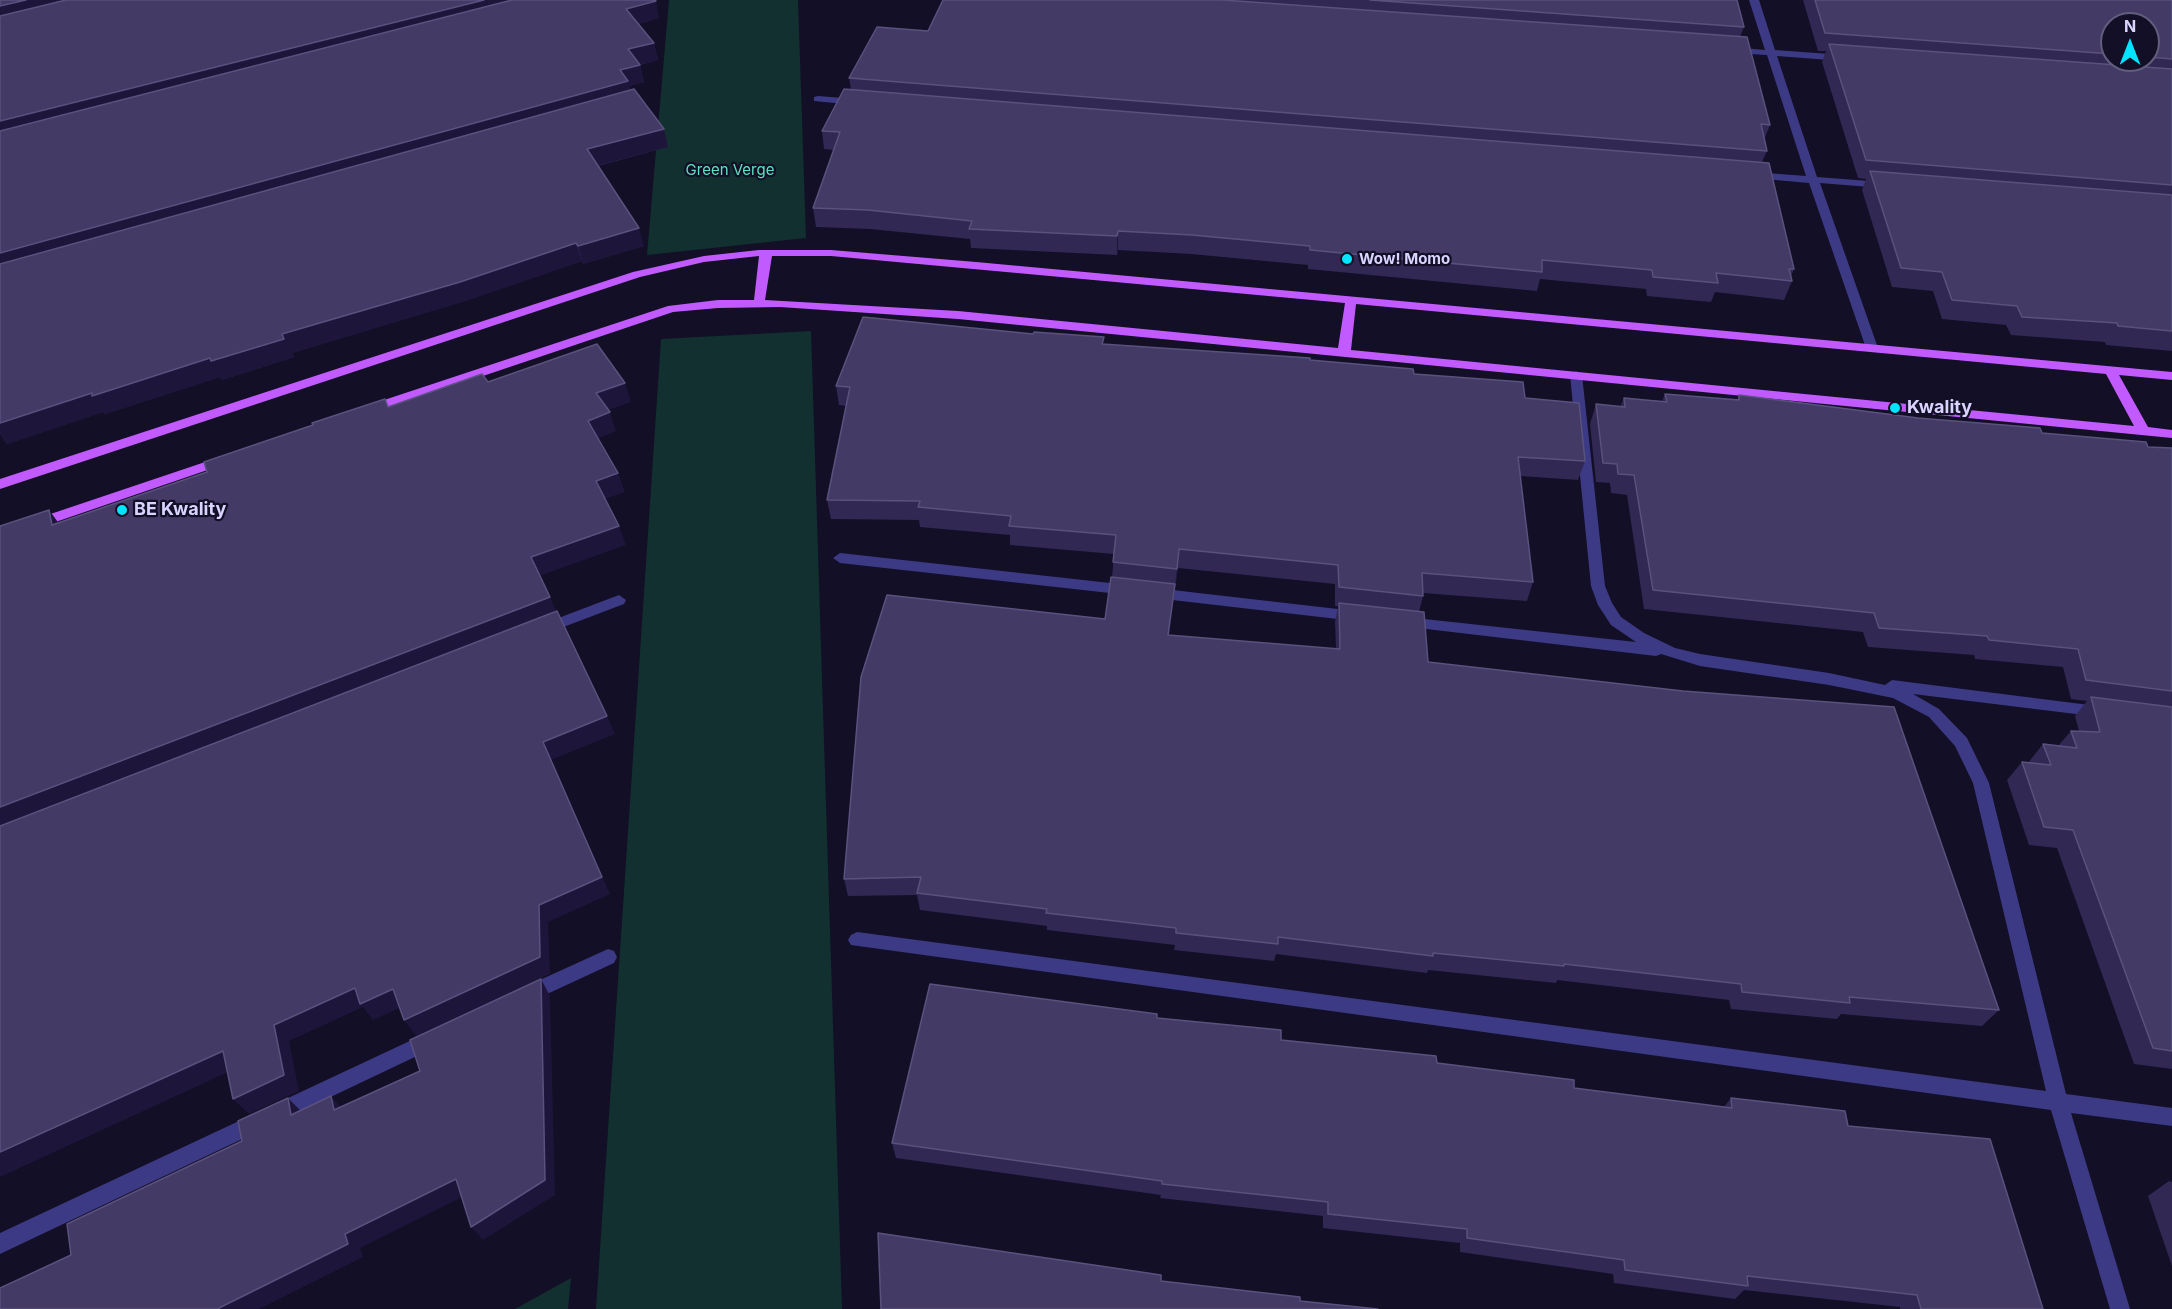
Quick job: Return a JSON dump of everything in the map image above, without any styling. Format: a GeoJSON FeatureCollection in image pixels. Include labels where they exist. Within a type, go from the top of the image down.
{"type":"FeatureCollection","features":[{"type":"Feature","properties":{"kind":"main road"},"geometry":{"type":"LineString","coordinates":[[759,303],[767,253]]}},
{"type":"Feature","properties":{"kind":"main road"},"geometry":{"type":"LineString","coordinates":[[0,484],[637,274],[704,259],[767,253],[893,258],[2172,376]]}},
{"type":"Feature","properties":{"kind":"main road"},"geometry":{"type":"LineString","coordinates":[[1344,353],[1351,300]]}},
{"type":"Feature","properties":{"kind":"main road"},"geometry":{"type":"LineString","coordinates":[[350,416],[589,334],[672,309],[759,303],[894,310],[2172,434]]}},
{"type":"Feature","properties":{"kind":"main road"},"geometry":{"type":"LineString","coordinates":[[2111,371],[2143,431]]}},
{"type":"Feature","properties":{"kind":"main road"},"geometry":{"type":"LineString","coordinates":[[0,536],[237,455]]}},
{"type":"Feature","properties":{"kind":"street"},"geometry":{"type":"LineString","coordinates":[[1754,0],[1813,180],[1872,348]]}},
{"type":"Feature","properties":{"kind":"street"},"geometry":{"type":"LineString","coordinates":[[1724,49],[1854,59]]}},
{"type":"Feature","properties":{"kind":"street"},"geometry":{"type":"LineString","coordinates":[[818,99],[865,103]]}},
{"type":"Feature","properties":{"kind":"street"},"geometry":{"type":"LineString","coordinates":[[1742,174],[1894,186]]}},
{"type":"Feature","properties":{"kind":"street"},"geometry":{"type":"LineString","coordinates":[[1576,375],[1579,384],[1598,586],[1605,605],[1616,621],[1639,637],[1671,652]]}},
{"type":"Feature","properties":{"kind":"street"},"geometry":{"type":"LineString","coordinates":[[840,558],[1671,652],[1748,669],[2119,713]]}},
{"type":"Feature","properties":{"kind":"street"},"geometry":{"type":"LineString","coordinates":[[530,634],[619,600]]}},
{"type":"Feature","properties":{"kind":"street"},"geometry":{"type":"LineString","coordinates":[[1829,679],[1897,693],[1934,713],[1961,742],[1981,783],[2058,1100],[2120,1309]]}},
{"type":"Feature","properties":{"kind":"street"},"geometry":{"type":"LineString","coordinates":[[857,940],[2172,1117]]}},
{"type":"Feature","properties":{"kind":"street"},"geometry":{"type":"LineString","coordinates":[[510,1003],[608,957]]}},
{"type":"Feature","properties":{"kind":"street"},"geometry":{"type":"LineString","coordinates":[[0,1244],[445,1034]]}},
{"type":"Feature","properties":{"kind":"green space","name":"Green Verge"},"geometry":{"type":"Polygon","coordinates":[[[669,0],[798,0],[806,238],[647,255],[669,0]]]}},
{"type":"Feature","properties":{"kind":"green space"},"geometry":{"type":"Polygon","coordinates":[[[811,331],[842,1309],[596,1309],[661,339],[811,331]]]}},
{"type":"Feature","properties":{"kind":"green space"},"geometry":{"type":"Polygon","coordinates":[[[571,1278],[568,1309],[515,1309],[571,1278]]]}},
{"type":"Feature","properties":{"kind":"building"},"geometry":{"type":"Polygon","coordinates":[[[0,0],[26,0],[0,6],[0,0]]]}},
{"type":"Feature","properties":{"kind":"building"},"geometry":{"type":"Polygon","coordinates":[[[66,0],[484,0],[0,121],[0,16],[66,0]]]}},
{"type":"Feature","properties":{"kind":"building"},"geometry":{"type":"Polygon","coordinates":[[[512,0],[655,0],[626,9],[654,43],[628,49],[640,65],[620,70],[628,81],[0,253],[0,131],[512,0]]]}},
{"type":"Feature","properties":{"kind":"building"},"geometry":{"type":"Polygon","coordinates":[[[943,0],[1223,0],[1747,37],[1770,125],[1761,124],[1767,151],[849,78],[877,27],[928,31],[943,0]]]}},
{"type":"Feature","properties":{"kind":"building"},"geometry":{"type":"Polygon","coordinates":[[[1370,0],[1737,0],[1744,27],[1370,0]]]}},
{"type":"Feature","properties":{"kind":"building"},"geometry":{"type":"Polygon","coordinates":[[[1815,0],[2172,0],[2172,59],[2160,58],[2160,12],[2100,12],[2100,53],[1825,33],[1815,0]]]}},
{"type":"Feature","properties":{"kind":"building"},"geometry":{"type":"Polygon","coordinates":[[[1829,44],[2100,64],[2100,72],[2160,72],[2160,68],[2172,69],[2172,185],[1866,160],[1829,44]]]}},
{"type":"Feature","properties":{"kind":"building"},"geometry":{"type":"Polygon","coordinates":[[[634,89],[664,129],[587,149],[639,228],[578,246],[576,243],[460,282],[282,334],[284,339],[211,361],[210,358],[0,423],[0,264],[634,89]]]}},
{"type":"Feature","properties":{"kind":"building"},"geometry":{"type":"Polygon","coordinates":[[[844,89],[1769,163],[1794,269],[1789,269],[1792,281],[1716,273],[1718,283],[1653,277],[1652,270],[1542,260],[1542,272],[1310,250],[1310,246],[1192,235],[1118,231],[1117,236],[969,229],[972,221],[868,210],[813,208],[840,132],[822,131],[844,89]]]}},
{"type":"Feature","properties":{"kind":"building"},"geometry":{"type":"Polygon","coordinates":[[[1870,171],[2172,195],[2172,331],[2118,326],[2117,323],[2022,317],[2017,306],[1952,300],[1942,272],[1901,268],[1870,171]]]}},
{"type":"Feature","properties":{"kind":"building"},"geometry":{"type":"Polygon","coordinates":[[[863,317],[1033,334],[1034,332],[1104,337],[1102,344],[1310,358],[1310,360],[1413,369],[1414,374],[1523,382],[1525,398],[1579,403],[1585,461],[1518,457],[1533,582],[1422,573],[1423,596],[1339,587],[1338,565],[1179,549],[1177,569],[1113,562],[1116,535],[1009,526],[1011,516],[918,507],[920,501],[827,500],[850,387],[836,386],[863,317]]]}},
{"type":"Feature","properties":{"kind":"building"},"geometry":{"type":"Polygon","coordinates":[[[597,344],[625,383],[596,393],[610,412],[588,421],[618,473],[596,481],[619,526],[531,557],[550,597],[0,807],[0,526],[49,510],[52,525],[207,472],[204,462],[313,425],[312,423],[385,399],[388,407],[482,374],[488,382],[597,344]]]}},
{"type":"Feature","properties":{"kind":"building"},"geometry":{"type":"Polygon","coordinates":[[[1665,394],[1739,400],[1739,395],[1918,418],[2040,428],[2042,433],[2146,442],[2148,447],[2172,448],[2172,691],[2086,680],[2078,649],[1989,640],[1987,636],[1879,628],[1874,613],[1653,590],[1634,475],[1618,474],[1617,464],[1603,463],[1596,404],[1625,407],[1624,398],[1667,402],[1665,394]]]}},
{"type":"Feature","properties":{"kind":"building"},"geometry":{"type":"Polygon","coordinates":[[[1111,577],[1175,584],[1168,635],[1340,649],[1339,603],[1424,612],[1428,662],[1683,691],[1894,707],[1999,1010],[1849,997],[1850,1003],[1742,992],[1741,984],[1564,964],[1564,966],[1433,953],[1433,956],[1278,937],[1278,944],[1176,933],[1176,928],[1046,913],[1047,909],[917,893],[921,877],[844,879],[861,677],[887,595],[1105,619],[1111,577]]]}},
{"type":"Feature","properties":{"kind":"building"},"geometry":{"type":"Polygon","coordinates":[[[557,611],[607,716],[543,742],[602,877],[539,905],[540,957],[404,1020],[393,989],[360,1004],[355,988],[274,1025],[284,1075],[233,1099],[223,1051],[0,1152],[0,826],[557,611]]]}},
{"type":"Feature","properties":{"kind":"building"},"geometry":{"type":"Polygon","coordinates":[[[2091,697],[2172,707],[2172,1051],[2153,1048],[2073,830],[2044,827],[2022,762],[2051,765],[2043,744],[2077,748],[2071,731],[2100,732],[2091,697]]]}},
{"type":"Feature","properties":{"kind":"building"},"geometry":{"type":"Polygon","coordinates":[[[541,979],[545,1180],[471,1227],[456,1179],[345,1234],[348,1244],[219,1309],[0,1309],[0,1288],[71,1255],[67,1224],[242,1141],[238,1121],[288,1098],[291,1115],[331,1096],[334,1110],[420,1071],[410,1040],[541,979]]]}},
{"type":"Feature","properties":{"kind":"building"},"geometry":{"type":"Polygon","coordinates":[[[930,984],[1157,1014],[1157,1018],[1281,1030],[1281,1040],[1436,1056],[1437,1063],[1574,1080],[1574,1088],[1732,1108],[1731,1098],[1845,1111],[1848,1126],[1990,1139],[2043,1309],[1921,1309],[1917,1295],[1747,1276],[1748,1286],[1625,1270],[1624,1260],[1467,1238],[1467,1229],[1328,1214],[1328,1202],[1162,1184],[1162,1181],[892,1143],[930,984]]]}},
{"type":"Feature","properties":{"kind":"building"},"geometry":{"type":"Polygon","coordinates":[[[878,1233],[1161,1275],[1161,1281],[1300,1297],[1300,1301],[1378,1309],[881,1309],[878,1233]]]}},
{"type":"Feature","properties":{"kind":"place","name":"Wow! Momo"},"geometry":{"type":"Point","coordinates":[1347,259]}},
{"type":"Feature","properties":{"kind":"place","name":"Kwality"},"geometry":{"type":"Point","coordinates":[1895,408]}},
{"type":"Feature","properties":{"kind":"place","name":"BE Kwality"},"geometry":{"type":"Point","coordinates":[122,510]}}]}
